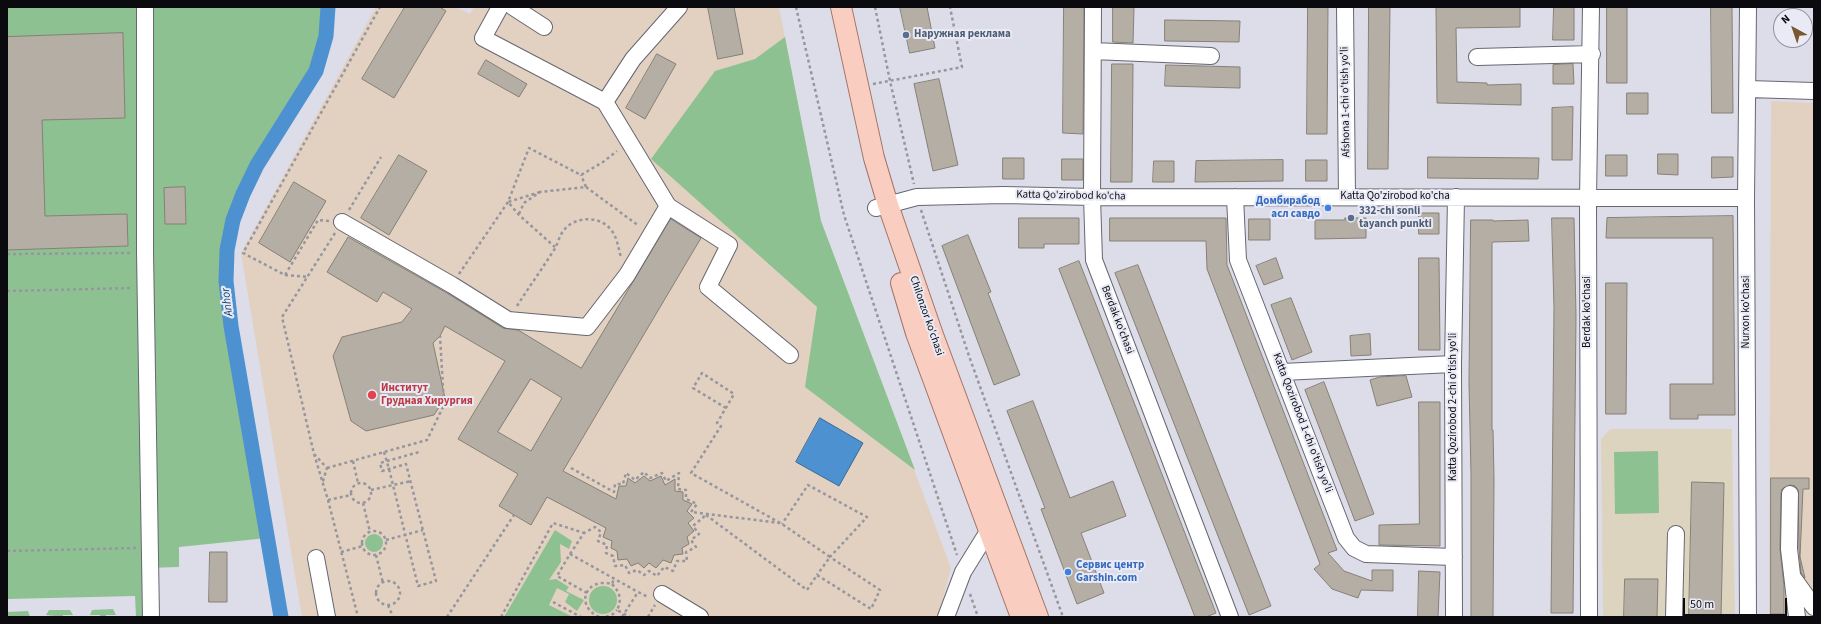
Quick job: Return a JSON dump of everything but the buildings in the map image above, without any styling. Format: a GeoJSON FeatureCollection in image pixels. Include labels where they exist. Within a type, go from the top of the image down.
{"type":"FeatureCollection","features":[{"type":"Feature","properties":{"kind":"main road","name":"Chilonzor ko'chasi"},"geometry":{"type":"LineString","coordinates":[[828,7],[863,162],[882,206],[932,335],[1038,617]]}},
{"type":"Feature","properties":{"kind":"main road","name":"Chilonzor ko'chasi"},"geometry":{"type":"LineString","coordinates":[[841,7],[857,88],[874,158],[882,206],[916,333],[1021,617]]}},
{"type":"Feature","properties":{"kind":"street"},"geometry":{"type":"LineString","coordinates":[[145,7],[145,252],[151,617]]}},
{"type":"Feature","properties":{"kind":"street"},"geometry":{"type":"LineString","coordinates":[[500,7],[483,38],[605,102],[668,206],[729,245],[708,286],[790,355]]}},
{"type":"Feature","properties":{"kind":"street"},"geometry":{"type":"LineString","coordinates":[[513,7],[544,27]]}},
{"type":"Feature","properties":{"kind":"street"},"geometry":{"type":"LineString","coordinates":[[605,102],[633,59],[679,7]]}},
{"type":"Feature","properties":{"kind":"street","name":"Berdak ko'chasi"},"geometry":{"type":"LineString","coordinates":[[1093,7],[1092,197],[1094,260],[1230,617]]}},
{"type":"Feature","properties":{"kind":"street","name":"Afshona 1-chi o'tish yo'li"},"geometry":{"type":"LineString","coordinates":[[1345,7],[1347,196]]}},
{"type":"Feature","properties":{"kind":"street","name":"Berdak ko'chasi"},"geometry":{"type":"LineString","coordinates":[[1589,617],[1588,199],[1592,54],[1591,7]]}},
{"type":"Feature","properties":{"kind":"street","name":"Nurxon ko'chasi"},"geometry":{"type":"LineString","coordinates":[[1748,7],[1746,198],[1751,617]]}},
{"type":"Feature","properties":{"kind":"street"},"geometry":{"type":"LineString","coordinates":[[1093,52],[1211,56]]}},
{"type":"Feature","properties":{"kind":"street"},"geometry":{"type":"LineString","coordinates":[[1477,57],[1592,54]]}},
{"type":"Feature","properties":{"kind":"street"},"geometry":{"type":"LineString","coordinates":[[1748,89],[1814,91]]}},
{"type":"Feature","properties":{"kind":"street","name":"Katta Qo'zirobod ko'cha"},"geometry":{"type":"LineString","coordinates":[[882,206],[917,197],[1004,195],[1092,197],[1347,196],[1588,199],[1746,198]]}},
{"type":"Feature","properties":{"kind":"street","name":"Katta Qozirobod 1-chi o'tish yo'li"},"geometry":{"type":"LineString","coordinates":[[1235,197],[1238,260],[1350,543],[1354,548],[1366,554],[1454,558]]}},
{"type":"Feature","properties":{"kind":"street","name":"Katta Qozirobod 2-chi o'tish yo'li"},"geometry":{"type":"LineString","coordinates":[[1454,617],[1453,364],[1456,197]]}},
{"type":"Feature","properties":{"kind":"street"},"geometry":{"type":"LineString","coordinates":[[342,222],[452,285],[508,320],[587,327],[627,275],[668,206]]}},
{"type":"Feature","properties":{"kind":"street"},"geometry":{"type":"LineString","coordinates":[[1282,372],[1453,364]]}},
{"type":"Feature","properties":{"kind":"street"},"geometry":{"type":"LineString","coordinates":[[1790,494],[1789,549],[1797,617]]}},
{"type":"Feature","properties":{"kind":"street"},"geometry":{"type":"LineString","coordinates":[[946,617],[963,572],[989,530]]}},
{"type":"Feature","properties":{"kind":"street"},"geometry":{"type":"LineString","coordinates":[[1674,617],[1676,534]]}},
{"type":"Feature","properties":{"kind":"street"},"geometry":{"type":"LineString","coordinates":[[316,558],[327,617]]}},
{"type":"Feature","properties":{"kind":"street"},"geometry":{"type":"LineString","coordinates":[[1793,577],[1814,607]]}},
{"type":"Feature","properties":{"kind":"street"},"geometry":{"type":"LineString","coordinates":[[656,599],[700,617]]}},
{"type":"Feature","properties":{"kind":"path"},"geometry":{"type":"LineString","coordinates":[[308,276],[285,275],[243,253],[380,7]]}},
{"type":"Feature","properties":{"kind":"path"},"geometry":{"type":"LineString","coordinates":[[796,7],[844,214],[978,617]]}},
{"type":"Feature","properties":{"kind":"path"},"geometry":{"type":"LineString","coordinates":[[875,7],[890,81],[917,197],[931,245],[1063,617]]}},
{"type":"Feature","properties":{"kind":"path"},"geometry":{"type":"LineString","coordinates":[[857,88],[962,67],[950,7]]}},
{"type":"Feature","properties":{"kind":"path"},"geometry":{"type":"LineString","coordinates":[[581,175],[603,162],[629,142]]}},
{"type":"Feature","properties":{"kind":"path"},"geometry":{"type":"LineString","coordinates":[[452,285],[508,202],[529,148],[581,175],[586,187],[651,235]]}},
{"type":"Feature","properties":{"kind":"path"},"geometry":{"type":"LineString","coordinates":[[358,617],[328,500],[314,454],[282,317],[381,157]]}},
{"type":"Feature","properties":{"kind":"path"},"geometry":{"type":"LineString","coordinates":[[508,202],[540,192],[586,187]]}},
{"type":"Feature","properties":{"kind":"path"},"geometry":{"type":"LineString","coordinates":[[519,214],[524,203],[540,192]]}},
{"type":"Feature","properties":{"kind":"path"},"geometry":{"type":"LineString","coordinates":[[508,202],[555,247]]}},
{"type":"Feature","properties":{"kind":"path"},"geometry":{"type":"LineString","coordinates":[[508,320],[555,247],[563,231],[573,222],[587,219],[597,221],[611,229],[619,242],[620,255],[627,275]]}},
{"type":"Feature","properties":{"kind":"path"},"geometry":{"type":"LineString","coordinates":[[285,275],[318,220],[342,222]]}},
{"type":"Feature","properties":{"kind":"path"},"geometry":{"type":"LineString","coordinates":[[7,254],[145,252]]}},
{"type":"Feature","properties":{"kind":"path"},"geometry":{"type":"LineString","coordinates":[[7,291],[146,288]]}},
{"type":"Feature","properties":{"kind":"path"},"geometry":{"type":"LineString","coordinates":[[327,468],[427,440],[444,405],[440,336]]}},
{"type":"Feature","properties":{"kind":"path"},"geometry":{"type":"LineString","coordinates":[[726,408],[693,388],[702,373],[734,394],[726,408],[717,423],[721,426],[691,473],[782,524],[880,590],[871,608],[817,575]]}},
{"type":"Feature","properties":{"kind":"path"},"geometry":{"type":"LineString","coordinates":[[384,452],[386,462],[389,469],[406,535],[418,586],[436,581],[406,464],[389,469],[382,471],[380,463],[386,462],[419,452]]}},
{"type":"Feature","properties":{"kind":"path"},"geometry":{"type":"LineString","coordinates":[[314,454],[327,468]]}},
{"type":"Feature","properties":{"kind":"path"},"geometry":{"type":"LineString","coordinates":[[353,461],[358,484]]}},
{"type":"Feature","properties":{"kind":"path"},"geometry":{"type":"LineString","coordinates":[[322,484],[327,468]]}},
{"type":"Feature","properties":{"kind":"path"},"geometry":{"type":"LineString","coordinates":[[571,468],[614,492],[615,484],[623,484],[626,473],[635,480],[644,472],[650,478],[662,473],[666,481],[679,474],[678,489],[686,490],[686,499],[697,504],[691,512],[782,524]]}},
{"type":"Feature","properties":{"kind":"path"},"geometry":{"type":"LineString","coordinates":[[371,490],[392,484],[411,481]]}},
{"type":"Feature","properties":{"kind":"path"},"geometry":{"type":"LineString","coordinates":[[358,484],[366,484],[371,490],[370,499],[363,503],[355,501],[351,495],[353,488],[358,484]]}},
{"type":"Feature","properties":{"kind":"path"},"geometry":{"type":"LineString","coordinates":[[706,515],[806,590],[830,557],[866,517],[808,485],[782,524]]}},
{"type":"Feature","properties":{"kind":"path"},"geometry":{"type":"LineString","coordinates":[[328,500],[351,495]]}},
{"type":"Feature","properties":{"kind":"path"},"geometry":{"type":"LineString","coordinates":[[363,503],[370,532]]}},
{"type":"Feature","properties":{"kind":"path"},"geometry":{"type":"LineString","coordinates":[[447,617],[514,515]]}},
{"type":"Feature","properties":{"kind":"path"},"geometry":{"type":"LineString","coordinates":[[587,593],[557,576],[584,533],[595,527],[601,532],[598,541],[607,545],[606,553],[613,556],[615,566],[625,566],[629,573],[637,570],[644,575],[649,571],[657,576],[664,567],[673,571],[677,561],[687,561],[686,552],[696,547],[691,540],[699,534],[693,526],[706,515]]}},
{"type":"Feature","properties":{"kind":"path"},"geometry":{"type":"LineString","coordinates":[[501,617],[554,523],[584,533]]}},
{"type":"Feature","properties":{"kind":"path"},"geometry":{"type":"LineString","coordinates":[[386,540],[423,530]]}},
{"type":"Feature","properties":{"kind":"path"},"geometry":{"type":"LineString","coordinates":[[375,531],[381,533],[386,540],[386,547],[384,551],[376,555],[367,553],[363,546],[364,537],[370,532],[375,531]]}},
{"type":"Feature","properties":{"kind":"path"},"geometry":{"type":"LineString","coordinates":[[341,552],[363,546]]}},
{"type":"Feature","properties":{"kind":"path"},"geometry":{"type":"LineString","coordinates":[[7,551],[151,548]]}},
{"type":"Feature","properties":{"kind":"path"},"geometry":{"type":"LineString","coordinates":[[570,554],[638,592],[656,599],[648,617]]}},
{"type":"Feature","properties":{"kind":"path"},"geometry":{"type":"LineString","coordinates":[[376,555],[383,583]]}},
{"type":"Feature","properties":{"kind":"path"},"geometry":{"type":"LineString","coordinates":[[612,584],[614,579]]}},
{"type":"Feature","properties":{"kind":"path"},"geometry":{"type":"LineString","coordinates":[[389,582],[394,583],[399,590],[397,601],[388,605],[380,603],[376,596],[378,587],[383,583],[389,582]]}},
{"type":"Feature","properties":{"kind":"path"},"geometry":{"type":"LineString","coordinates":[[599,617],[592,614],[587,607],[585,598],[587,593],[595,584],[604,582],[612,584],[620,596],[620,604],[617,610],[613,614],[606,617]]}},
{"type":"Feature","properties":{"kind":"path"},"geometry":{"type":"LineString","coordinates":[[623,615],[638,592]]}},
{"type":"Feature","properties":{"kind":"path"},"geometry":{"type":"LineString","coordinates":[[553,602],[581,617]]}},
{"type":"Feature","properties":{"kind":"path"},"geometry":{"type":"LineString","coordinates":[[388,605],[393,617]]}},
{"type":"Feature","properties":{"kind":"path"},"geometry":{"type":"LineString","coordinates":[[617,610],[623,615],[630,617]]}},
{"type":"Feature","properties":{"kind":"shaded area"},"geometry":{"type":"Polygon","coordinates":[[[376,7],[456,7],[470,14],[474,7],[779,7],[821,221],[951,568],[938,617],[302,617],[241,253],[376,7]]]}},
{"type":"Feature","properties":{"kind":"shaded area"},"geometry":{"type":"Polygon","coordinates":[[[1771,101],[1814,103],[1814,617],[1769,617],[1771,101]]]}},
{"type":"Feature","properties":{"kind":"shaded area"},"geometry":{"type":"Polygon","coordinates":[[[1610,429],[1732,429],[1735,617],[1603,617],[1601,439],[1610,429]]]}},
{"type":"Feature","properties":{"kind":"green space"},"geometry":{"type":"Polygon","coordinates":[[[7,7],[328,7],[326,36],[316,71],[257,165],[243,194],[233,220],[227,250],[226,281],[231,326],[267,538],[179,547],[179,567],[145,568],[146,617],[136,617],[135,596],[7,599],[7,7]]]}},
{"type":"Feature","properties":{"kind":"green space"},"geometry":{"type":"Polygon","coordinates":[[[785,37],[821,221],[915,470],[805,387],[817,307],[651,159],[715,71],[755,59],[785,37]]]}},
{"type":"Feature","properties":{"kind":"green space"},"geometry":{"type":"Polygon","coordinates":[[[1658,451],[1659,513],[1615,514],[1614,452],[1658,451]]]}},
{"type":"Feature","properties":{"kind":"green space"},"geometry":{"type":"Polygon","coordinates":[[[555,530],[572,541],[569,549],[560,544],[561,562],[549,580],[556,579],[569,587],[566,591],[584,600],[577,611],[565,602],[569,594],[557,588],[549,605],[573,617],[504,617],[555,530]]]}},
{"type":"Feature","properties":{"kind":"green space"},"geometry":{"type":"Polygon","coordinates":[[[374,534],[380,537],[383,543],[380,549],[374,552],[368,549],[365,543],[368,537],[374,534]]]}},
{"type":"Feature","properties":{"kind":"green space"},"geometry":{"type":"Polygon","coordinates":[[[603,586],[613,590],[617,600],[613,610],[603,614],[593,610],[589,600],[593,590],[603,586]]]}},
{"type":"Feature","properties":{"kind":"green space"},"geometry":{"type":"Polygon","coordinates":[[[113,609],[116,615],[106,615],[106,617],[100,617],[100,615],[90,615],[92,610],[113,609]]]}},
{"type":"Feature","properties":{"kind":"green space"},"geometry":{"type":"Polygon","coordinates":[[[49,610],[70,610],[73,615],[63,615],[63,617],[46,615],[49,610]]]}},
{"type":"Feature","properties":{"kind":"green space"},"geometry":{"type":"Polygon","coordinates":[[[28,611],[30,617],[7,617],[7,612],[28,611]]]}},
{"type":"Feature","properties":{"kind":"water"},"geometry":{"type":"Polygon","coordinates":[[[820,418],[863,443],[839,486],[796,462],[820,418]]]}},
{"type":"Feature","properties":{"kind":"waterway","name":"Anhor"},"geometry":{"type":"LineString","coordinates":[[281,617],[231,326],[226,281],[227,250],[233,220],[243,194],[257,165],[316,71],[326,36],[328,7]]}},
{"type":"Feature","properties":{"kind":"place","name":"Наружная реклама"},"geometry":{"type":"Point","coordinates":[906,35]}},
{"type":"Feature","properties":{"kind":"place","name":"Домбирабод асл савдо"},"geometry":{"type":"Point","coordinates":[1328,208]}},
{"type":"Feature","properties":{"kind":"place","name":"332-chi sonli tayanch punkti"},"geometry":{"type":"Point","coordinates":[1351,218]}},
{"type":"Feature","properties":{"kind":"place","name":"Институт Грудная Хирургия"},"geometry":{"type":"Point","coordinates":[372,395]}},
{"type":"Feature","properties":{"kind":"place","name":"Сервис центр Garshin.com"},"geometry":{"type":"Point","coordinates":[1068,572]}}]}
